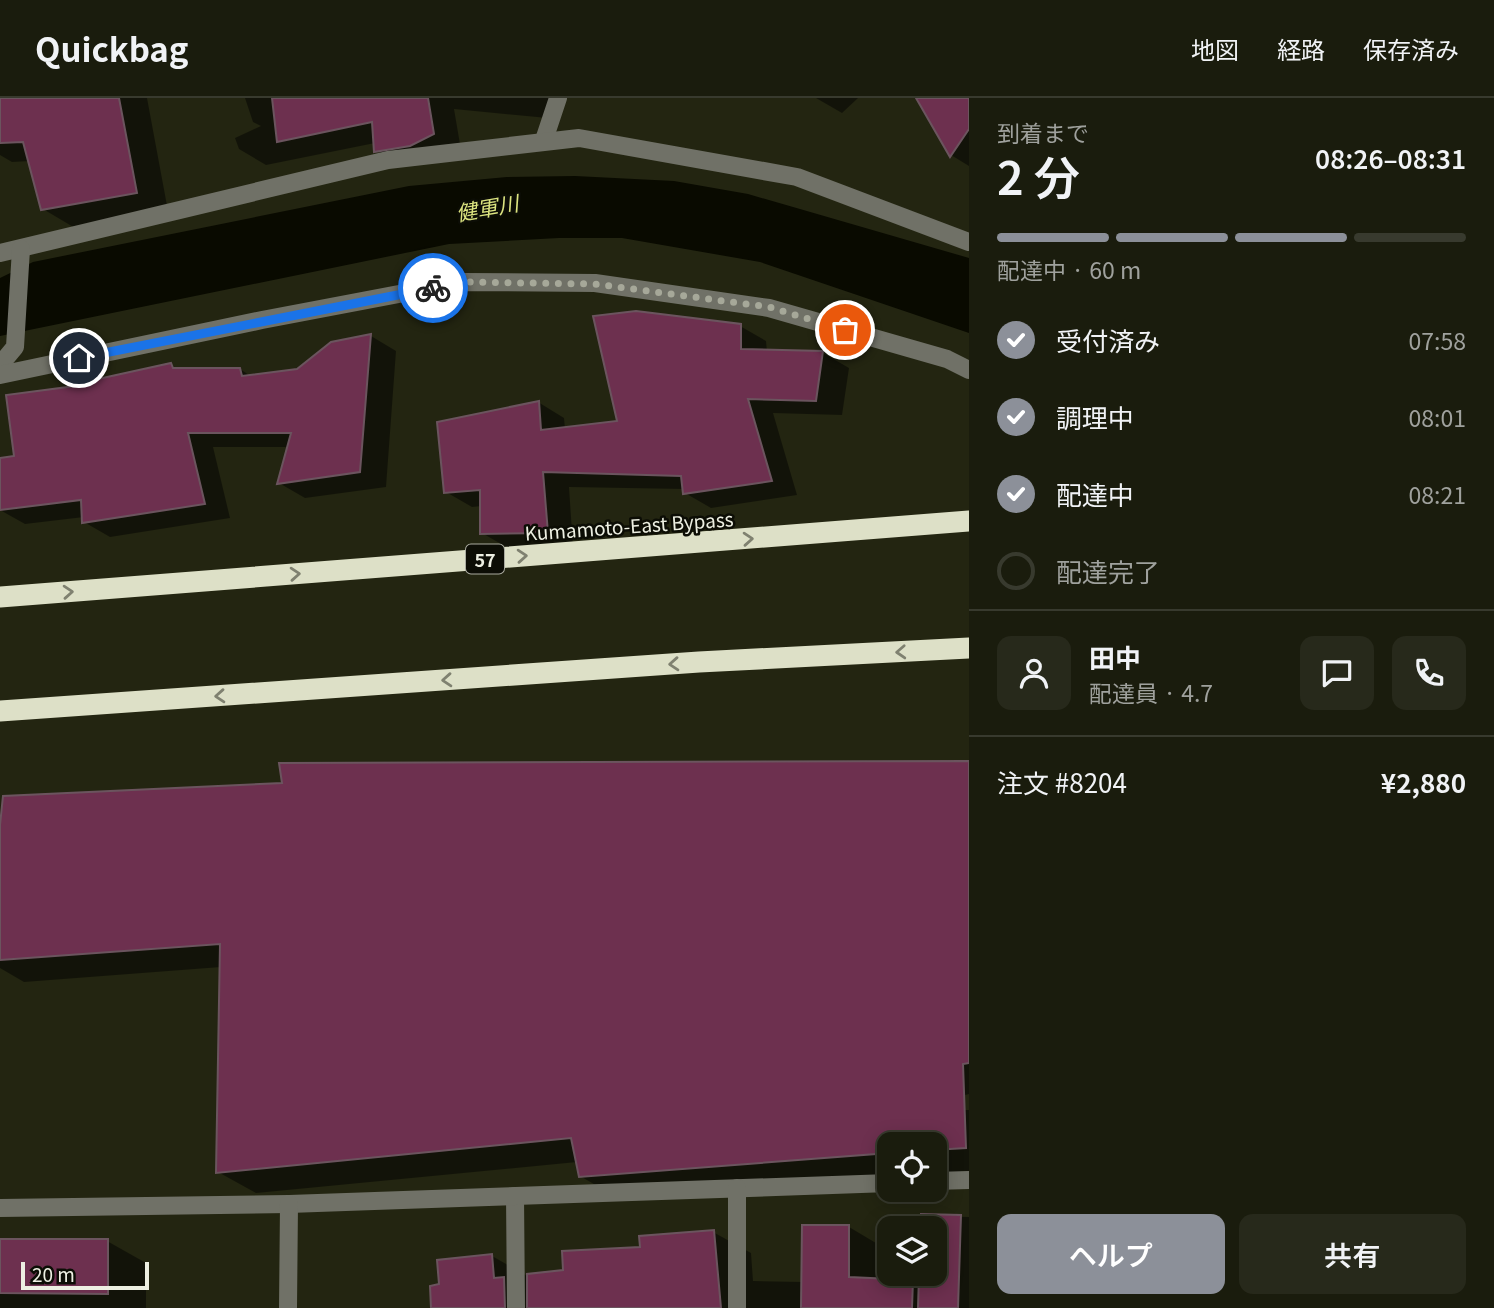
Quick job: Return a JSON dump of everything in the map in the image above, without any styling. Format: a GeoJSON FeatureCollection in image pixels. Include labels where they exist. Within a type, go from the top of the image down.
{"type":"FeatureCollection","features":[{"type":"Feature","properties":{"kind":"highway","name":"Kumamoto-East Bypass"},"geometry":{"type":"LineString","coordinates":[[0,597],[969,521]]}},
{"type":"Feature","properties":{"kind":"highway"},"geometry":{"type":"LineString","coordinates":[[0,712],[686,663],[969,649]]}},
{"type":"Feature","properties":{"kind":"street"},"geometry":{"type":"LineString","coordinates":[[544,140],[558,98]]}},
{"type":"Feature","properties":{"kind":"street"},"geometry":{"type":"LineString","coordinates":[[0,253],[388,160],[579,138],[797,177],[969,242]]}},
{"type":"Feature","properties":{"kind":"street"},"geometry":{"type":"LineString","coordinates":[[0,365],[15,347],[21,249]]}},
{"type":"Feature","properties":{"kind":"street"},"geometry":{"type":"LineString","coordinates":[[0,375],[462,282],[595,284],[769,307],[947,359],[969,370]]}},
{"type":"Feature","properties":{"kind":"street"},"geometry":{"type":"LineString","coordinates":[[947,1181],[969,1180]]}},
{"type":"Feature","properties":{"kind":"street"},"geometry":{"type":"LineString","coordinates":[[0,1208],[289,1204],[877,1183]]}},
{"type":"Feature","properties":{"kind":"street"},"geometry":{"type":"LineString","coordinates":[[737,1188],[737,1308]]}},
{"type":"Feature","properties":{"kind":"street"},"geometry":{"type":"LineString","coordinates":[[515,1196],[516,1308]]}},
{"type":"Feature","properties":{"kind":"street"},"geometry":{"type":"LineString","coordinates":[[288,1308],[289,1204]]}},
{"type":"Feature","properties":{"kind":"water","name":"健軍川"},"geometry":{"type":"Polygon","coordinates":[[[575,176],[674,181],[748,194],[969,258],[969,333],[760,262],[622,238],[559,238],[449,244],[0,336],[0,278],[33,262],[409,186],[507,177],[575,176]]]}},
{"type":"Feature","properties":{"kind":"building"},"geometry":{"type":"Polygon","coordinates":[[[0,98],[119,98],[137,193],[41,210],[23,142],[0,143],[0,98]]]}},
{"type":"Feature","properties":{"kind":"building"},"geometry":{"type":"Polygon","coordinates":[[[272,98],[428,98],[434,134],[410,146],[374,152],[372,122],[277,142],[272,98]]]}},
{"type":"Feature","properties":{"kind":"building"},"geometry":{"type":"Polygon","coordinates":[[[916,98],[969,98],[969,129],[950,157],[916,98]]]}},
{"type":"Feature","properties":{"kind":"building"},"geometry":{"type":"Polygon","coordinates":[[[636,311],[741,324],[741,349],[823,351],[816,401],[748,399],[772,481],[683,494],[681,476],[543,472],[548,533],[480,534],[480,490],[444,493],[437,422],[539,401],[541,430],[617,421],[593,316],[636,311]]]}},
{"type":"Feature","properties":{"kind":"building"},"geometry":{"type":"Polygon","coordinates":[[[371,334],[360,472],[277,484],[291,433],[188,433],[205,504],[82,523],[81,500],[0,510],[0,458],[14,456],[6,395],[75,386],[171,363],[173,368],[240,368],[242,376],[297,369],[331,342],[371,334]]]}},
{"type":"Feature","properties":{"kind":"building"},"geometry":{"type":"Polygon","coordinates":[[[969,761],[969,1063],[963,1064],[966,1148],[947,1149],[947,1132],[877,1132],[877,1154],[579,1177],[571,1138],[216,1173],[220,944],[0,960],[0,825],[3,796],[282,783],[279,763],[969,761]]]}},
{"type":"Feature","properties":{"kind":"building"},"geometry":{"type":"Polygon","coordinates":[[[961,1215],[958,1308],[918,1308],[919,1286],[947,1286],[947,1216],[921,1216],[961,1215]]]}},
{"type":"Feature","properties":{"kind":"building"},"geometry":{"type":"Polygon","coordinates":[[[802,1225],[849,1225],[849,1277],[877,1278],[877,1286],[913,1286],[912,1308],[801,1308],[802,1225]]]}},
{"type":"Feature","properties":{"kind":"building"},"geometry":{"type":"Polygon","coordinates":[[[714,1230],[721,1308],[527,1308],[527,1274],[563,1270],[562,1251],[640,1247],[639,1236],[714,1230]]]}},
{"type":"Feature","properties":{"kind":"building"},"geometry":{"type":"Polygon","coordinates":[[[0,1239],[108,1239],[108,1294],[0,1293],[0,1239]]]}},
{"type":"Feature","properties":{"kind":"building"},"geometry":{"type":"Polygon","coordinates":[[[492,1254],[494,1278],[504,1277],[505,1308],[431,1308],[430,1286],[439,1284],[437,1260],[492,1254]]]}},
{"type":"Feature","properties":{"kind":"way so far"},"geometry":{"type":"LineString","coordinates":[[433,288],[462,282],[595,284],[769,307],[845,330]]}},
{"type":"Feature","properties":{"kind":"route"},"geometry":{"type":"LineString","coordinates":[[79,358],[433,288]]}}]}
